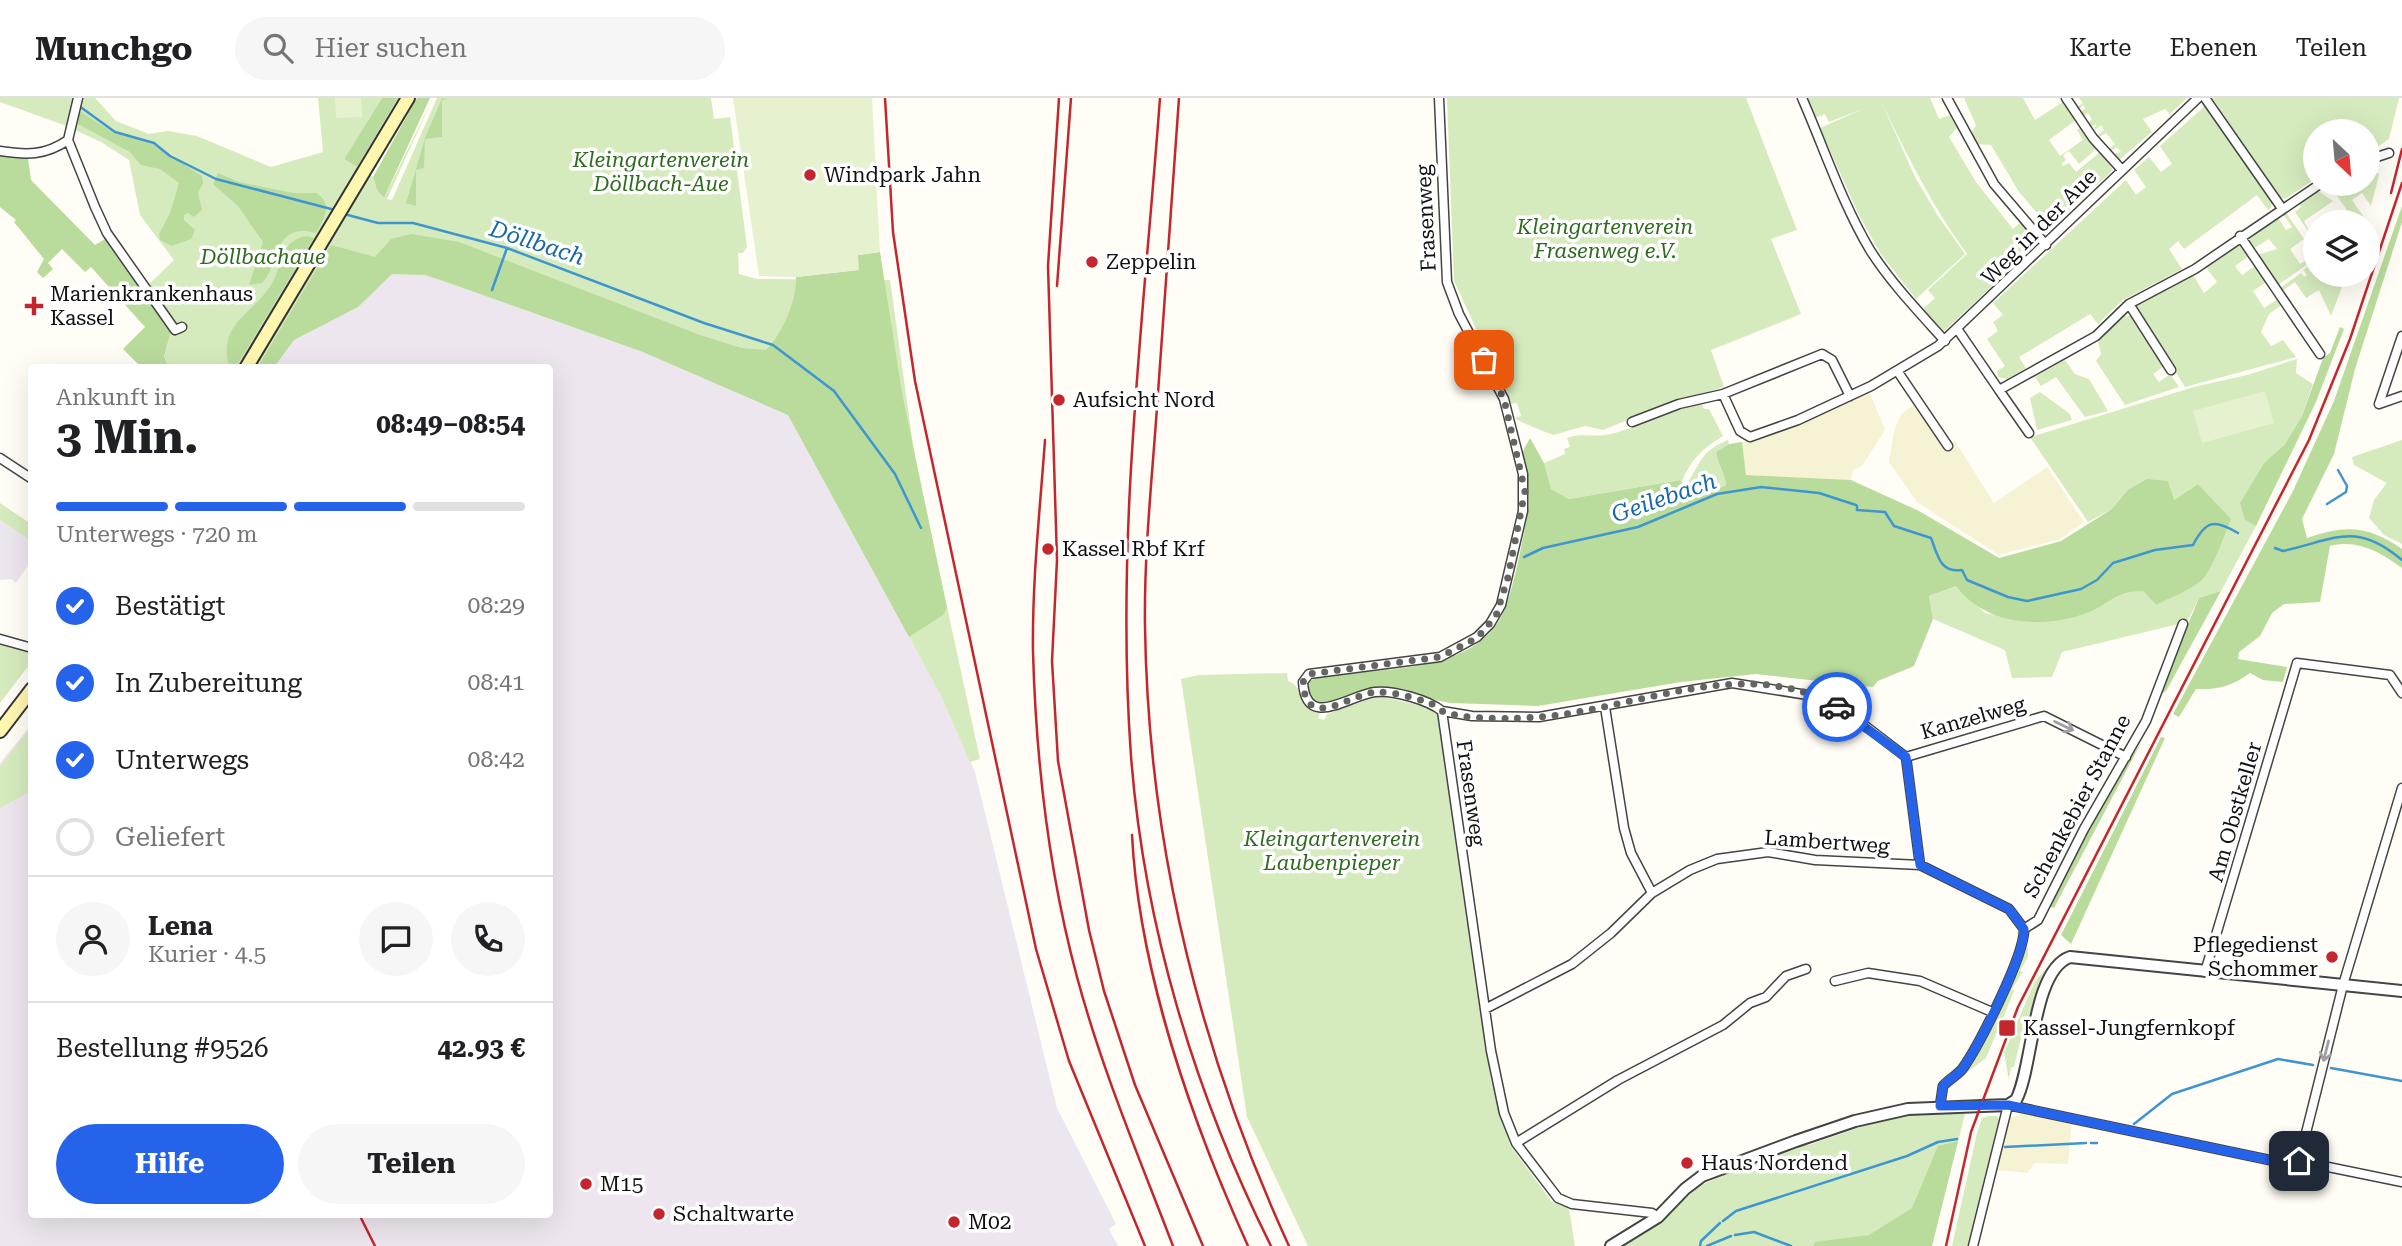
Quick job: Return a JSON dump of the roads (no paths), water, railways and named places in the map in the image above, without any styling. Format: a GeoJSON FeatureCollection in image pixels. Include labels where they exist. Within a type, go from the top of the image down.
{"type":"FeatureCollection","features":[{"type":"Feature","properties":{"kind":"main road"},"geometry":{"type":"LineString","coordinates":[[248,364],[408,98]]}},
{"type":"Feature","properties":{"kind":"main road"},"geometry":{"type":"LineString","coordinates":[[0,731],[28,694]]}},
{"type":"Feature","properties":{"kind":"street","name":"Frasenweg"},"geometry":{"type":"LineString","coordinates":[[1439,98],[1447,282],[1459,314],[1500,389],[1523,474],[1523,510],[1496,616],[1477,638],[1440,657],[1309,674],[1303,682],[1304,695],[1311,705],[1326,709],[1362,694],[1379,692],[1433,704],[1443,711],[1485,1009],[1504,1113],[1516,1143],[1558,1198],[1572,1203],[1652,1213],[1658,1217]]}},
{"type":"Feature","properties":{"kind":"street"},"geometry":{"type":"LineString","coordinates":[[1802,98],[1871,250],[1896,285],[1945,341]]}},
{"type":"Feature","properties":{"kind":"street"},"geometry":{"type":"LineString","coordinates":[[1947,98],[1994,184],[2046,245]]}},
{"type":"Feature","properties":{"kind":"street"},"geometry":{"type":"LineString","coordinates":[[2066,98],[2094,138],[2122,170]]}},
{"type":"Feature","properties":{"kind":"street","name":"Weg in der Aue"},"geometry":{"type":"LineString","coordinates":[[1723,394],[1740,430],[1750,437],[1798,420],[1898,372],[1958,330],[2199,98]]}},
{"type":"Feature","properties":{"kind":"street"},"geometry":{"type":"LineString","coordinates":[[2205,98],[2281,207]]}},
{"type":"Feature","properties":{"kind":"street"},"geometry":{"type":"LineString","coordinates":[[78,103],[68,140],[107,233],[175,330],[182,327]]}},
{"type":"Feature","properties":{"kind":"street"},"geometry":{"type":"LineString","coordinates":[[0,151],[39,154],[54,150],[68,140]]}},
{"type":"Feature","properties":{"kind":"street"},"geometry":{"type":"LineString","coordinates":[[2380,156],[2389,153]]}},
{"type":"Feature","properties":{"kind":"street"},"geometry":{"type":"LineString","coordinates":[[1999,390],[2096,335],[2129,304],[2195,269],[2303,194]]}},
{"type":"Feature","properties":{"kind":"street"},"geometry":{"type":"LineString","coordinates":[[2240,236],[2320,354]]}},
{"type":"Feature","properties":{"kind":"street"},"geometry":{"type":"LineString","coordinates":[[2129,304],[2171,370]]}},
{"type":"Feature","properties":{"kind":"street"},"geometry":{"type":"LineString","coordinates":[[1958,330],[2029,433]]}},
{"type":"Feature","properties":{"kind":"street"},"geometry":{"type":"LineString","coordinates":[[2402,336],[2399,354],[2379,404],[2402,396]]}},
{"type":"Feature","properties":{"kind":"street"},"geometry":{"type":"LineString","coordinates":[[1632,422],[1679,404],[1723,394],[1822,354],[1832,360],[1850,396]]}},
{"type":"Feature","properties":{"kind":"street"},"geometry":{"type":"LineString","coordinates":[[1898,372],[1948,446]]}},
{"type":"Feature","properties":{"kind":"street"},"geometry":{"type":"LineString","coordinates":[[0,458],[28,476]]}},
{"type":"Feature","properties":{"kind":"street","name":"Schenkebier Stanne"},"geometry":{"type":"LineString","coordinates":[[1940,1106],[1943,1086],[1963,1069],[2022,949],[2024,929],[2038,920],[2084,829],[2146,720],[2183,624]]}},
{"type":"Feature","properties":{"kind":"street"},"geometry":{"type":"LineString","coordinates":[[0,639],[28,647]]}},
{"type":"Feature","properties":{"kind":"street","name":"Am Obstkeller"},"geometry":{"type":"LineString","coordinates":[[2205,972],[2297,663],[2390,675],[2402,693]]}},
{"type":"Feature","properties":{"kind":"street"},"geometry":{"type":"LineString","coordinates":[[1443,711],[1472,716],[1539,718],[1732,683],[1820,697],[1851,715],[1906,757],[1920,865]]}},
{"type":"Feature","properties":{"kind":"street"},"geometry":{"type":"LineString","coordinates":[[1605,707],[1624,828],[1632,853],[1651,893]]}},
{"type":"Feature","properties":{"kind":"street","name":"Kanzelweg"},"geometry":{"type":"LineString","coordinates":[[1906,757],[2044,716],[2126,757]]}},
{"type":"Feature","properties":{"kind":"street"},"geometry":{"type":"LineString","coordinates":[[2299,1161],[2343,985],[2402,788]]}},
{"type":"Feature","properties":{"kind":"street","name":"Lambertweg"},"geometry":{"type":"LineString","coordinates":[[1485,1009],[1572,964],[1611,933],[1651,893],[1690,870],[1717,859],[1768,852],[1815,860],[1920,865],[2009,909],[2024,929]]}},
{"type":"Feature","properties":{"kind":"street"},"geometry":{"type":"LineString","coordinates":[[1973,1246],[2008,1105],[2020,1093],[2028,1045],[2051,975],[2062,960],[2082,956],[2205,972],[2402,991]]}},
{"type":"Feature","properties":{"kind":"street"},"geometry":{"type":"LineString","coordinates":[[1516,1143],[1618,1080],[1723,1025],[1750,1003],[1766,997],[1786,976],[1806,969]]}},
{"type":"Feature","properties":{"kind":"street"},"geometry":{"type":"LineString","coordinates":[[1835,981],[1868,973],[1920,981],[1992,1012]]}},
{"type":"Feature","properties":{"kind":"street"},"geometry":{"type":"LineString","coordinates":[[1611,1246],[1658,1217],[1702,1176],[1855,1121],[1940,1106],[2008,1105],[2289,1164],[2299,1161],[2402,1182]]}},
{"type":"Feature","properties":{"kind":"street"},"geometry":{"type":"LineString","coordinates":[[1630,1210],[1638,1222],[1636,1231]]}},
{"type":"Feature","properties":{"kind":"waterway","name":"Döllbach"},"geometry":{"type":"LineString","coordinates":[[79,106],[115,132],[154,143],[170,156],[216,179],[335,210]]}},
{"type":"Feature","properties":{"kind":"waterway","name":"Döllbach"},"geometry":{"type":"LineString","coordinates":[[344,214],[378,223],[413,223],[507,248],[704,323],[773,345],[834,391],[895,474],[921,528]]}},
{"type":"Feature","properties":{"kind":"waterway"},"geometry":{"type":"LineString","coordinates":[[492,290],[507,248]]}},
{"type":"Feature","properties":{"kind":"waterway"},"geometry":{"type":"LineString","coordinates":[[2327,504],[2346,492],[2347,486],[2338,470]]}},
{"type":"Feature","properties":{"kind":"waterway","name":"Geilebach"},"geometry":{"type":"LineString","coordinates":[[1524,557],[1543,548],[1638,527],[1717,494],[1761,487],[1819,493],[1856,505]]}},
{"type":"Feature","properties":{"kind":"waterway","name":"Geilebach"},"geometry":{"type":"LineString","coordinates":[[1857,506],[1857,510],[1885,512],[1894,526],[1931,538],[1944,566],[1962,570],[1967,580],[2008,597],[2027,601],[2081,589],[2097,580],[2113,563],[2155,550],[2193,545],[2202,531],[2211,524],[2223,525],[2238,533]]}},
{"type":"Feature","properties":{"kind":"waterway","name":"Geilebach"},"geometry":{"type":"LineString","coordinates":[[2275,548],[2283,551],[2331,538],[2357,537],[2371,540],[2402,560]]}},
{"type":"Feature","properties":{"kind":"waterway"},"geometry":{"type":"LineString","coordinates":[[2134,1124],[2172,1094],[2278,1059],[2313,1065]]}},
{"type":"Feature","properties":{"kind":"waterway"},"geometry":{"type":"LineString","coordinates":[[2331,1068],[2402,1081]]}},
{"type":"Feature","properties":{"kind":"waterway"},"geometry":{"type":"LineString","coordinates":[[1723,1221],[1736,1211],[1907,1156],[1938,1142],[1957,1139]]}},
{"type":"Feature","properties":{"kind":"waterway"},"geometry":{"type":"LineString","coordinates":[[2005,1147],[2086,1143]]}},
{"type":"Feature","properties":{"kind":"waterway"},"geometry":{"type":"LineString","coordinates":[[2091,1143],[2097,1143]]}},
{"type":"Feature","properties":{"kind":"waterway"},"geometry":{"type":"LineString","coordinates":[[1700,1246],[1701,1241],[1720,1223]]}},
{"type":"Feature","properties":{"kind":"waterway"},"geometry":{"type":"LineString","coordinates":[[1735,1235],[1754,1232],[1791,1246]]}},
{"type":"Feature","properties":{"kind":"waterway"},"geometry":{"type":"LineString","coordinates":[[1707,1246],[1731,1236]]}},
{"type":"Feature","properties":{"kind":"railway"},"geometry":{"type":"LineString","coordinates":[[885,98],[893,232],[915,381],[1036,949],[1069,1061],[1145,1246]]}},
{"type":"Feature","properties":{"kind":"railway"},"geometry":{"type":"LineString","coordinates":[[1059,98],[1048,266],[1057,560],[1052,661],[1058,761],[1089,930],[1104,991],[1135,1085],[1203,1246]]}},
{"type":"Feature","properties":{"kind":"railway"},"geometry":{"type":"LineString","coordinates":[[1057,286],[1071,98]]}},
{"type":"Feature","properties":{"kind":"railway"},"geometry":{"type":"LineString","coordinates":[[1160,98],[1129,509],[1127,674],[1131,756],[1148,883],[1177,1008],[1219,1129],[1271,1246]]}},
{"type":"Feature","properties":{"kind":"railway"},"geometry":{"type":"LineString","coordinates":[[1179,98],[1147,549],[1145,626],[1148,707],[1156,787],[1184,944],[1229,1097],[1289,1246]]}},
{"type":"Feature","properties":{"kind":"railway"},"geometry":{"type":"LineString","coordinates":[[2391,193],[2402,149]]}},
{"type":"Feature","properties":{"kind":"railway"},"geometry":{"type":"LineString","coordinates":[[1946,1246],[1971,1132],[2018,1007],[2309,440],[2350,339],[2402,183]]}},
{"type":"Feature","properties":{"kind":"railway"},"geometry":{"type":"LineString","coordinates":[[1045,440],[1035,572],[1033,652],[1037,733],[1052,857],[1067,938],[1087,1012],[1173,1246]]}},
{"type":"Feature","properties":{"kind":"railway"},"geometry":{"type":"LineString","coordinates":[[1132,835],[1145,939],[1157,992],[1207,1149],[1248,1246]]}},
{"type":"Feature","properties":{"kind":"railway"},"geometry":{"type":"LineString","coordinates":[[361,1218],[375,1246]]}},
{"type":"Feature","properties":{"kind":"place","name":"Windpark Jahn"},"geometry":{"type":"Point","coordinates":[810,175]}},
{"type":"Feature","properties":{"kind":"place","name":"Zeppelin"},"geometry":{"type":"Point","coordinates":[1092,262]}},
{"type":"Feature","properties":{"kind":"place","name":"Marienkrankenhaus Kassel"},"geometry":{"type":"Point","coordinates":[34,306]}},
{"type":"Feature","properties":{"kind":"place","name":"Aufsicht Nord"},"geometry":{"type":"Point","coordinates":[1059,400]}},
{"type":"Feature","properties":{"kind":"place","name":"Kassel Rbf Krf"},"geometry":{"type":"Point","coordinates":[1048,549]}},
{"type":"Feature","properties":{"kind":"place","name":"Pflegedienst Schommer"},"geometry":{"type":"Point","coordinates":[2332,957]}},
{"type":"Feature","properties":{"kind":"place","name":"Kassel-Jungfernkopf"},"geometry":{"type":"Point","coordinates":[2007,1028]}},
{"type":"Feature","properties":{"kind":"place","name":"Haus Nordend"},"geometry":{"type":"Point","coordinates":[1687,1163]}},
{"type":"Feature","properties":{"kind":"place","name":"M15"},"geometry":{"type":"Point","coordinates":[586,1184]}},
{"type":"Feature","properties":{"kind":"place","name":"Schaltwarte"},"geometry":{"type":"Point","coordinates":[659,1214]}},
{"type":"Feature","properties":{"kind":"place","name":"M02"},"geometry":{"type":"Point","coordinates":[954,1222]}},
{"type":"Feature","properties":{"kind":"park label","name":"Kleingartenverein Döllbach-Aue"},"geometry":{"type":"Point","coordinates":[661,172]}},
{"type":"Feature","properties":{"kind":"park label","name":"Kleingartenverein Frasenweg e.V."},"geometry":{"type":"Point","coordinates":[1605,239]}},
{"type":"Feature","properties":{"kind":"park label","name":"Döllbachaue"},"geometry":{"type":"Point","coordinates":[263,257]}},
{"type":"Feature","properties":{"kind":"park label","name":"Kleingartenverein Laubenpieper"},"geometry":{"type":"Point","coordinates":[1332,851]}}]}
